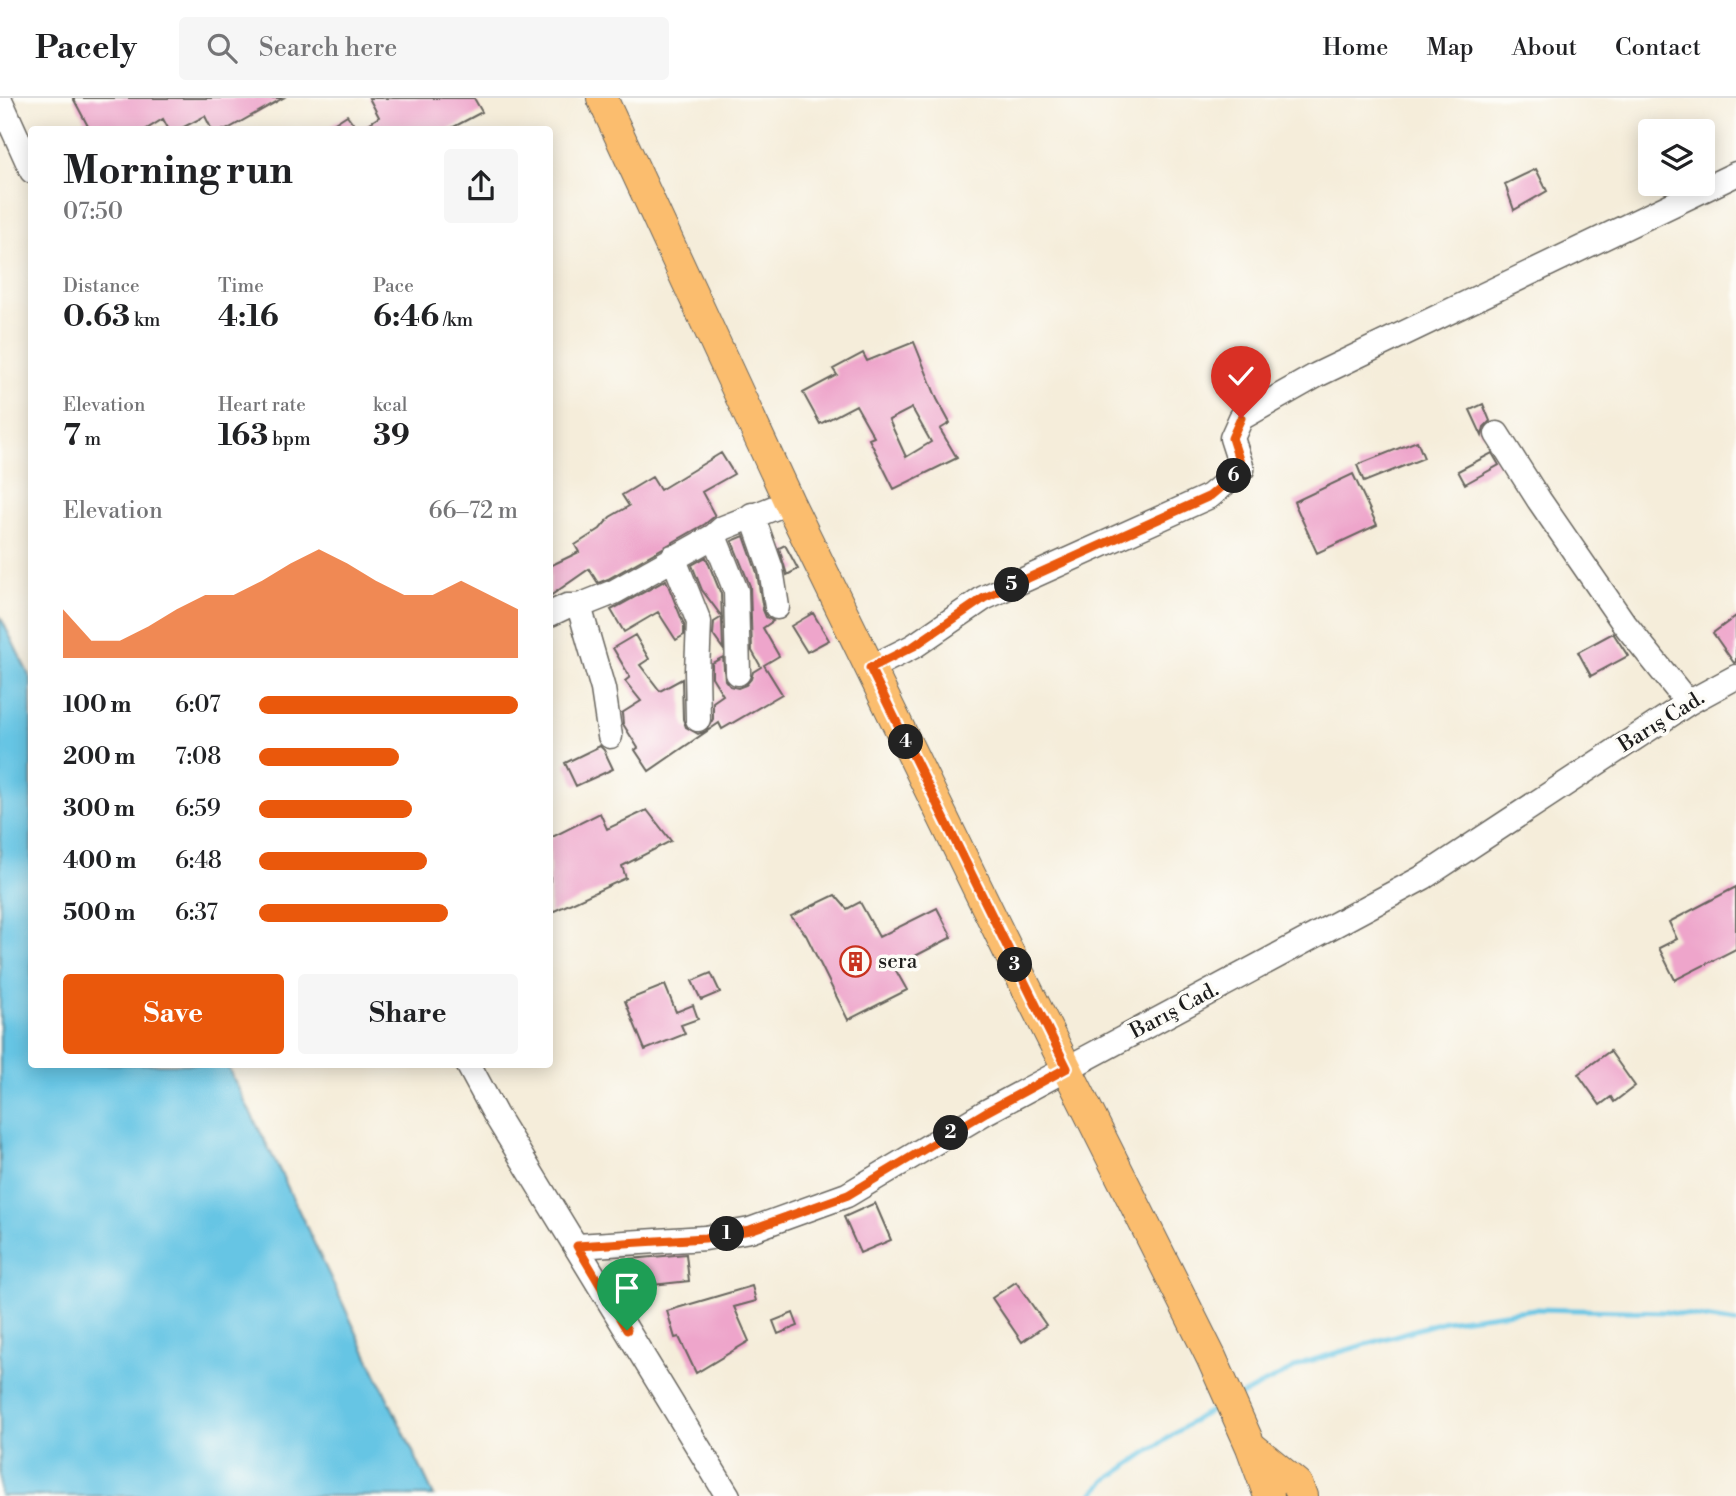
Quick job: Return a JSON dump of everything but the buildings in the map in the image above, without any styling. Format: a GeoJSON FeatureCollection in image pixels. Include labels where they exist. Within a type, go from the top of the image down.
{"type":"FeatureCollection","features":[{"type":"Feature","properties":{"kind":"main road"},"geometry":{"type":"LineString","coordinates":[[602,98],[789,502],[1211,1357],[1251,1447],[1269,1496]]}},
{"type":"Feature","properties":{"kind":"main road"},"geometry":{"type":"LineString","coordinates":[[1251,1447],[1297,1484],[1302,1496]]}},
{"type":"Feature","properties":{"kind":"street"},"geometry":{"type":"LineString","coordinates":[[0,100],[28,162]]}},
{"type":"Feature","properties":{"kind":"street"},"geometry":{"type":"LineString","coordinates":[[870,668],[914,646],[984,598],[1210,496],[1242,469],[1232,438],[1241,418],[1317,375],[1736,174]]}},
{"type":"Feature","properties":{"kind":"street"},"geometry":{"type":"LineString","coordinates":[[1497,434],[1623,622],[1688,703]]}},
{"type":"Feature","properties":{"kind":"street"},"geometry":{"type":"LineString","coordinates":[[553,613],[614,592],[714,536],[723,527],[789,502]]}},
{"type":"Feature","properties":{"kind":"street"},"geometry":{"type":"LineString","coordinates":[[752,515],[771,569],[777,607]]}},
{"type":"Feature","properties":{"kind":"street"},"geometry":{"type":"LineString","coordinates":[[714,536],[736,591],[738,673]]}},
{"type":"Feature","properties":{"kind":"street"},"geometry":{"type":"LineString","coordinates":[[673,557],[699,622],[696,671],[698,719]]}},
{"type":"Feature","properties":{"kind":"street"},"geometry":{"type":"LineString","coordinates":[[579,606],[603,688],[610,736]]}},
{"type":"Feature","properties":{"kind":"street","name":"Barış Cad."},"geometry":{"type":"LineString","coordinates":[[577,1246],[705,1238],[750,1230],[848,1195],[986,1112],[1424,877],[1688,703],[1736,677]]}},
{"type":"Feature","properties":{"kind":"street"},"geometry":{"type":"LineString","coordinates":[[470,1068],[495,1114],[727,1496]]}},
{"type":"Feature","properties":{"kind":"water"},"geometry":{"type":"Polygon","coordinates":[[[0,616],[28,673],[28,1068],[228,1068],[279,1169],[434,1496],[0,1496],[0,616]]]}},
{"type":"Feature","properties":{"kind":"waterway"},"geometry":{"type":"LineString","coordinates":[[1240,1396],[1306,1362],[1445,1321],[1534,1309],[1666,1312],[1736,1323]]}},
{"type":"Feature","properties":{"kind":"waterway"},"geometry":{"type":"LineString","coordinates":[[1091,1496],[1105,1481],[1199,1417],[1222,1405]]}},
{"type":"Feature","properties":{"kind":"place","name":"sera"},"geometry":{"type":"Point","coordinates":[855,961]}},
{"type":"Feature","properties":{"kind":"route"},"geometry":{"type":"LineString","coordinates":[[627,1330],[577,1246],[705,1238],[750,1230],[848,1195],[986,1112],[1067,1068],[870,668],[914,646],[984,598],[1210,496],[1242,469],[1232,438],[1241,418]]}}]}
